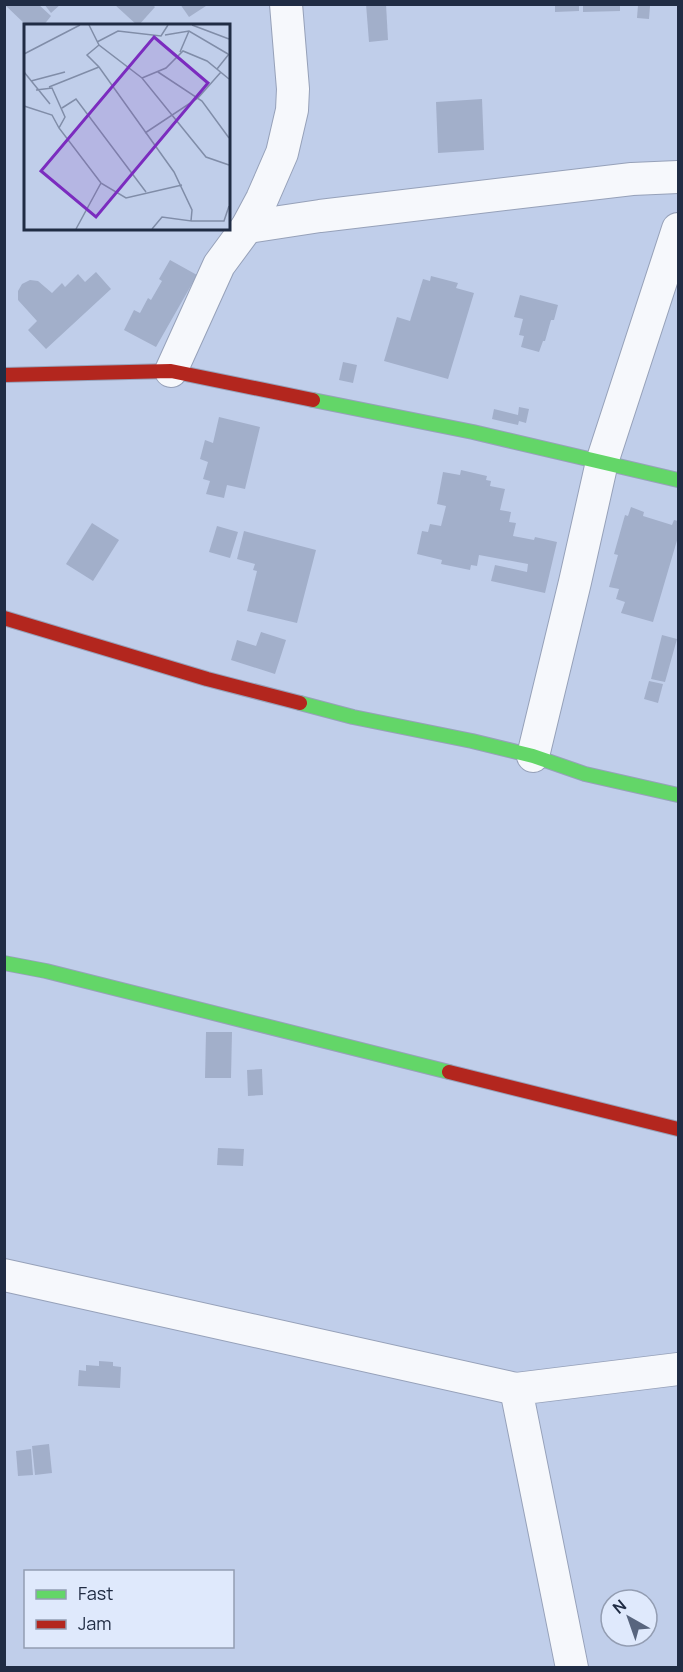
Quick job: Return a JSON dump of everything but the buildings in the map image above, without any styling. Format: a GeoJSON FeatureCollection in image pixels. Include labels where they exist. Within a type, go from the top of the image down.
{"type":"FeatureCollection","features":[{"type":"Feature","properties":{"kind":"street"},"geometry":{"type":"LineString","coordinates":[[171,371],[219,265],[247,227],[282,153],[292,110],[293,89],[286,4]]}},
{"type":"Feature","properties":{"kind":"street"},"geometry":{"type":"LineString","coordinates":[[247,227],[320,216],[632,179],[678,177]]}},
{"type":"Feature","properties":{"kind":"street"},"geometry":{"type":"LineString","coordinates":[[533,756],[602,462],[678,229]]}},
{"type":"Feature","properties":{"kind":"street"},"geometry":{"type":"LineString","coordinates":[[4,375],[171,371],[473,432],[678,480]]}},
{"type":"Feature","properties":{"kind":"street"},"geometry":{"type":"LineString","coordinates":[[4,618],[207,678],[353,717],[472,741],[533,756],[585,774],[678,795]]}},
{"type":"Feature","properties":{"kind":"street"},"geometry":{"type":"LineString","coordinates":[[4,963],[46,971],[678,1129]]}},
{"type":"Feature","properties":{"kind":"street"},"geometry":{"type":"LineString","coordinates":[[4,1275],[516,1389],[678,1369]]}},
{"type":"Feature","properties":{"kind":"street"},"geometry":{"type":"LineString","coordinates":[[516,1389],[572,1668]]}},
{"type":"Feature","properties":{"kind":"traffic: fast"},"geometry":{"type":"LineString","coordinates":[[313,400],[473,432],[678,480]]}},
{"type":"Feature","properties":{"kind":"traffic: fast"},"geometry":{"type":"LineString","coordinates":[[300,703],[353,717],[472,741],[533,756],[585,774],[678,795]]}},
{"type":"Feature","properties":{"kind":"traffic: fast"},"geometry":{"type":"LineString","coordinates":[[4,963],[46,971],[449,1072]]}},
{"type":"Feature","properties":{"kind":"traffic: jam"},"geometry":{"type":"LineString","coordinates":[[4,375],[171,371],[313,400]]}},
{"type":"Feature","properties":{"kind":"traffic: jam"},"geometry":{"type":"LineString","coordinates":[[4,618],[207,679],[300,703]]}},
{"type":"Feature","properties":{"kind":"traffic: jam"},"geometry":{"type":"LineString","coordinates":[[449,1072],[678,1129]]}}]}
